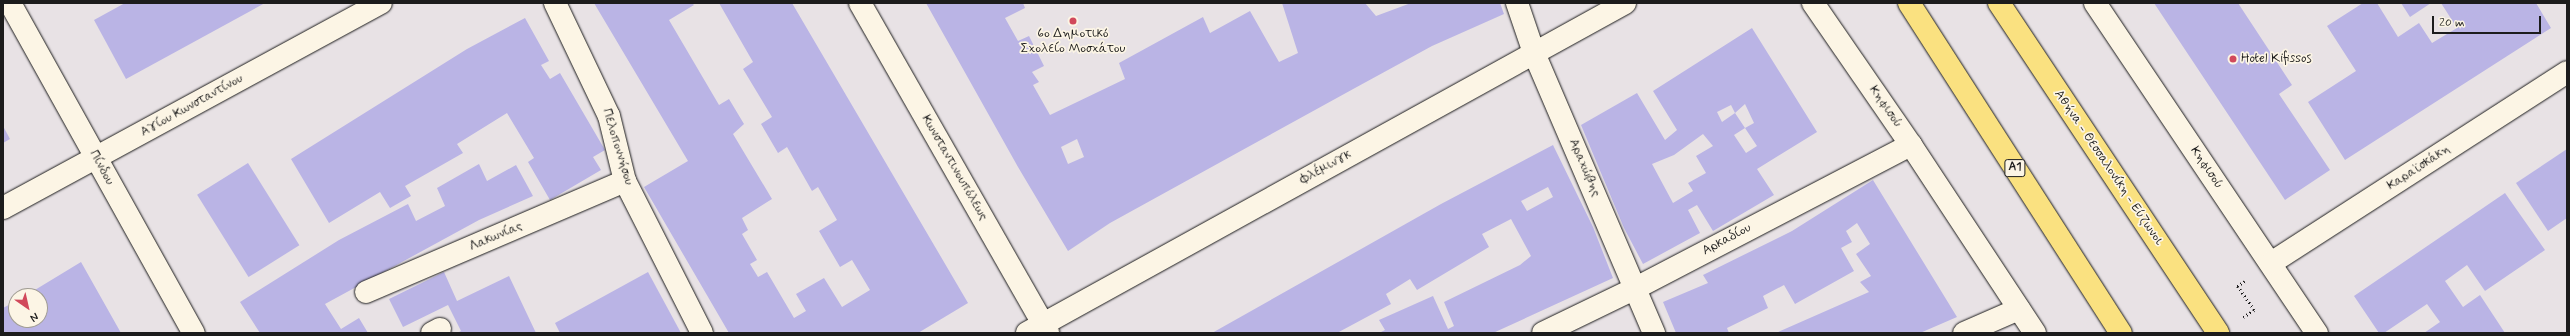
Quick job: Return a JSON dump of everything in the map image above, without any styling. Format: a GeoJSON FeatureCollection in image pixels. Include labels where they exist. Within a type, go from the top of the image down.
{"type":"FeatureCollection","features":[{"type":"Feature","properties":{"kind":"highway","name":"Α1"},"geometry":{"type":"LineString","coordinates":[[1909,3],[2121,333]]}},
{"type":"Feature","properties":{"kind":"highway","name":"Αθήνα - Θεσσαλονίκη - Εύζωνοι"},"geometry":{"type":"LineString","coordinates":[[1999,3],[2218,333]]}},
{"type":"Feature","properties":{"kind":"street","name":"Πίνδου"},"geometry":{"type":"LineString","coordinates":[[10,3],[194,333]]}},
{"type":"Feature","properties":{"kind":"street","name":"Αγίου Κωνσταντίνου"},"geometry":{"type":"LineString","coordinates":[[3,208],[96,159],[381,3]]}},
{"type":"Feature","properties":{"kind":"street","name":"Πελοποννήσου"},"geometry":{"type":"LineString","coordinates":[[555,3],[609,116],[625,181],[702,333]]}},
{"type":"Feature","properties":{"kind":"street","name":"Κωνσταντινουπόλεως"},"geometry":{"type":"LineString","coordinates":[[860,3],[1039,330]]}},
{"type":"Feature","properties":{"kind":"street","name":"Αραχώβης"},"geometry":{"type":"LineString","coordinates":[[1516,3],[1534,53],[1654,333]]}},
{"type":"Feature","properties":{"kind":"street","name":"Φλέμινγκ"},"geometry":{"type":"LineString","coordinates":[[1039,330],[1625,3]]}},
{"type":"Feature","properties":{"kind":"street","name":"Κηφισού"},"geometry":{"type":"LineString","coordinates":[[1813,3],[1911,145],[2035,333]]}},
{"type":"Feature","properties":{"kind":"street","name":"Κηφισού"},"geometry":{"type":"LineString","coordinates":[[2095,3],[2317,333]]}},
{"type":"Feature","properties":{"kind":"street","name":"Καραϊσκάκη"},"geometry":{"type":"LineString","coordinates":[[2271,263],[2567,72]]}},
{"type":"Feature","properties":{"kind":"street","name":"Αρκαδίου"},"geometry":{"type":"LineString","coordinates":[[1543,333],[1636,288],[1911,145]]}},
{"type":"Feature","properties":{"kind":"street","name":"Λακωνίας"},"geometry":{"type":"LineString","coordinates":[[366,292],[625,181]]}},
{"type":"Feature","properties":{"kind":"street"},"geometry":{"type":"LineString","coordinates":[[1964,333],[2019,309]]}},
{"type":"Feature","properties":{"kind":"path"},"geometry":{"type":"LineString","coordinates":[[2237,286],[2254,310]]}},
{"type":"Feature","properties":{"kind":"building"},"geometry":{"type":"Polygon","coordinates":[[[125,3],[265,3],[126,79],[94,20],[125,3]]]}},
{"type":"Feature","properties":{"kind":"building"},"geometry":{"type":"Polygon","coordinates":[[[594,3],[692,3],[694,5],[669,20],[719,105],[729,99],[744,124],[733,134],[772,199],[742,218],[748,230],[742,234],[757,260],[750,264],[758,277],[767,272],[794,318],[806,311],[796,294],[824,278],[842,307],[870,290],[852,260],[840,267],[819,231],[837,220],[818,187],[812,191],[787,147],[778,153],[761,124],[772,117],[743,69],[753,62],[719,3],[792,3],[968,303],[918,333],[729,333],[644,187],[688,161],[594,3]]]}},
{"type":"Feature","properties":{"kind":"building"},"geometry":{"type":"Polygon","coordinates":[[[926,3],[1023,3],[1025,8],[1005,18],[1018,41],[1029,36],[1044,66],[1032,72],[1039,82],[1033,85],[1050,115],[1125,79],[1119,63],[1203,17],[1210,33],[1250,11],[1279,62],[1298,53],[1282,3],[1365,3],[1376,16],[1411,3],[1500,3],[1504,14],[1432,46],[1110,223],[1068,251],[1018,167],[926,3]],[[1077,139],[1061,147],[1068,164],[1084,157],[1077,139]]]}},
{"type":"Feature","properties":{"kind":"building"},"geometry":{"type":"Polygon","coordinates":[[[2154,3],[2238,3],[2292,85],[2279,94],[2330,170],[2285,200],[2154,3]]]}},
{"type":"Feature","properties":{"kind":"building"},"geometry":{"type":"Polygon","coordinates":[[[2363,3],[2377,3],[2398,37],[2419,23],[2432,43],[2457,28],[2441,3],[2536,3],[2551,28],[2345,160],[2308,102],[2356,71],[2327,26],[2363,3]]]}},
{"type":"Feature","properties":{"kind":"building"},"geometry":{"type":"Polygon","coordinates":[[[2401,3],[2431,3],[2410,17],[2401,3]]]}},
{"type":"Feature","properties":{"kind":"building"},"geometry":{"type":"Polygon","coordinates":[[[525,18],[549,61],[541,65],[550,79],[560,73],[605,150],[593,157],[601,170],[550,200],[528,162],[534,158],[507,113],[457,144],[463,153],[405,186],[411,196],[390,208],[380,192],[329,223],[291,159],[467,49],[525,18]]]}},
{"type":"Feature","properties":{"kind":"building"},"geometry":{"type":"Polygon","coordinates":[[[1752,28],[1817,132],[1757,169],[1774,195],[1713,231],[1697,205],[1688,210],[1700,233],[1643,264],[1624,228],[1581,125],[1637,93],[1665,140],[1677,130],[1653,91],[1752,28]],[[1745,104],[1735,113],[1745,128],[1754,123],[1745,104]],[[1731,105],[1717,112],[1722,122],[1735,113],[1731,105]],[[1745,128],[1734,135],[1746,153],[1757,146],[1745,128]],[[1703,134],[1674,155],[1652,164],[1673,203],[1693,191],[1688,183],[1706,173],[1696,156],[1713,146],[1703,134]]]}},
{"type":"Feature","properties":{"kind":"building"},"geometry":{"type":"Polygon","coordinates":[[[3,126],[10,139],[3,143],[3,126]]]}},
{"type":"Feature","properties":{"kind":"building"},"geometry":{"type":"Polygon","coordinates":[[[1553,145],[1593,227],[1613,278],[1493,333],[1379,333],[1385,330],[1379,320],[1433,296],[1448,329],[1454,326],[1444,302],[1520,265],[1531,256],[1511,219],[1482,234],[1489,247],[1417,290],[1410,279],[1386,294],[1391,304],[1337,333],[1212,333],[1441,204],[1553,145]],[[1548,187],[1521,201],[1527,211],[1553,197],[1548,187]]]}},
{"type":"Feature","properties":{"kind":"building"},"geometry":{"type":"Polygon","coordinates":[[[2567,149],[2567,218],[2548,231],[2516,183],[2567,149]]]}},
{"type":"Feature","properties":{"kind":"building"},"geometry":{"type":"Polygon","coordinates":[[[248,163],[299,245],[249,277],[197,195],[248,163]]]}},
{"type":"Feature","properties":{"kind":"building"},"geometry":{"type":"Polygon","coordinates":[[[479,164],[487,181],[516,165],[533,196],[479,220],[325,304],[341,329],[359,318],[368,333],[260,333],[240,302],[339,240],[408,204],[416,221],[445,206],[437,188],[479,164]]]}},
{"type":"Feature","properties":{"kind":"building"},"geometry":{"type":"Polygon","coordinates":[[[1873,180],[1957,317],[1920,333],[1776,333],[1869,292],[1860,282],[1871,276],[1856,254],[1870,244],[1857,223],[1846,231],[1852,242],[1841,248],[1854,271],[1795,304],[1784,285],[1763,296],[1768,308],[1727,328],[1729,333],[1676,333],[1663,302],[1708,283],[1703,275],[1792,231],[1873,180]]]}},
{"type":"Feature","properties":{"kind":"building"},"geometry":{"type":"Polygon","coordinates":[[[2505,193],[2545,250],[2485,291],[2467,265],[2445,281],[2463,307],[2480,295],[2505,333],[2424,333],[2440,322],[2427,304],[2384,333],[2379,333],[2354,296],[2505,193]]]}},
{"type":"Feature","properties":{"kind":"building"},"geometry":{"type":"Polygon","coordinates":[[[81,262],[121,333],[3,333],[3,308],[8,305],[8,328],[48,328],[48,288],[38,288],[81,262]]]}},
{"type":"Feature","properties":{"kind":"building"},"geometry":{"type":"Polygon","coordinates":[[[444,272],[457,301],[509,276],[536,333],[457,333],[461,331],[448,305],[403,327],[389,299],[444,272]]]}},
{"type":"Feature","properties":{"kind":"building"},"geometry":{"type":"Polygon","coordinates":[[[648,272],[681,333],[560,333],[555,323],[648,272]]]}},
{"type":"Feature","properties":{"kind":"place","name":"6ο Δημοτικό Σχολείο Μοσχάτου"},"geometry":{"type":"Point","coordinates":[1073,21]}},
{"type":"Feature","properties":{"kind":"place","name":"Hotel Kifissos"},"geometry":{"type":"Point","coordinates":[2233,59]}}]}
